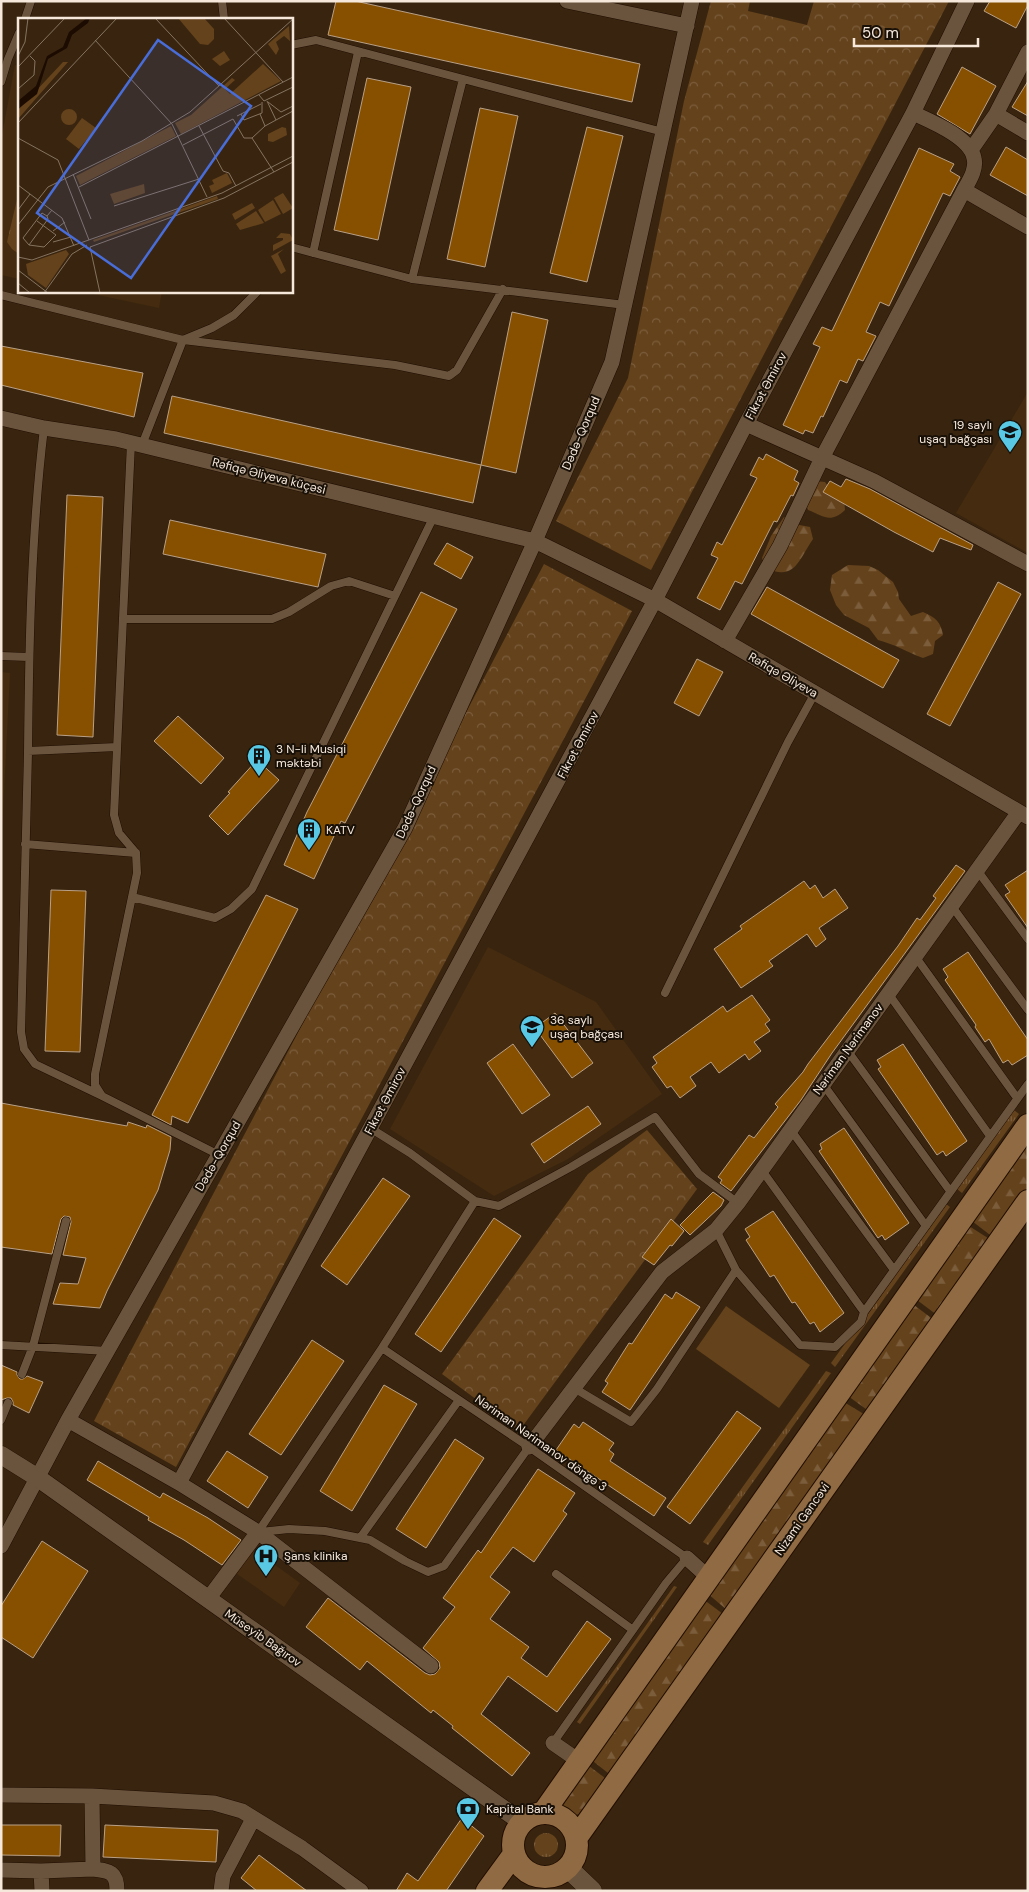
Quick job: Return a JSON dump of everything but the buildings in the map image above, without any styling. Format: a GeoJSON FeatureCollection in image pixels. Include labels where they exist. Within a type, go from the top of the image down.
{"type":"FeatureCollection","features":[{"type":"Feature","properties":{"kind":"main road"},"geometry":{"type":"LineString","coordinates":[[533,1818],[554,1814],[564,1819],[572,1827],[577,1837],[578,1848],[575,1859],[568,1868],[554,1876],[532,1884],[514,1854],[513,1842],[516,1832],[533,1818],[579,1762],[1028,1125]]}},
{"type":"Feature","properties":{"kind":"main road","name":"Nizami Gəncəvi"},"geometry":{"type":"LineString","coordinates":[[577,1837],[1028,1201]]}},
{"type":"Feature","properties":{"kind":"main road"},"geometry":{"type":"LineString","coordinates":[[487,1891],[514,1854]]}},
{"type":"Feature","properties":{"kind":"main road"},"geometry":{"type":"LineString","coordinates":[[568,1868],[592,1891]]}},
{"type":"Feature","properties":{"kind":"street"},"geometry":{"type":"LineString","coordinates":[[567,1],[687,26]]}},
{"type":"Feature","properties":{"kind":"street","name":"Dədə-Qorqud"},"geometry":{"type":"LineString","coordinates":[[1,1546],[68,1420],[405,828],[535,541],[612,362],[692,1]]}},
{"type":"Feature","properties":{"kind":"street","name":"Fikrət Əmirov"},"geometry":{"type":"LineString","coordinates":[[179,1483],[656,600],[746,424],[913,113],[967,1]]}},
{"type":"Feature","properties":{"kind":"street"},"geometry":{"type":"LineString","coordinates":[[971,150],[996,114],[1028,52]]}},
{"type":"Feature","properties":{"kind":"street"},"geometry":{"type":"LineString","coordinates":[[725,641],[780,546],[822,458],[974,169],[974,158],[971,150],[956,135],[913,113]]}},
{"type":"Feature","properties":{"kind":"street"},"geometry":{"type":"LineString","coordinates":[[996,114],[1028,133]]}},
{"type":"Feature","properties":{"kind":"street"},"geometry":{"type":"LineString","coordinates":[[964,190],[1028,227]]}},
{"type":"Feature","properties":{"kind":"street","name":"Rəfiqə Əliyeva küçəsi"},"geometry":{"type":"LineString","coordinates":[[1,418],[44,428],[137,444],[535,541]]}},
{"type":"Feature","properties":{"kind":"street"},"geometry":{"type":"LineString","coordinates":[[746,424],[874,482],[1028,564]]}},
{"type":"Feature","properties":{"kind":"street","name":"Rəfiqə Əliyeva"},"geometry":{"type":"LineString","coordinates":[[535,541],[656,600],[1024,814]]}},
{"type":"Feature","properties":{"kind":"street","name":"Nəriman Nərimanov"},"geometry":{"type":"LineString","coordinates":[[530,1447],[662,1272],[716,1230],[738,1203],[977,870],[1024,814]]}},
{"type":"Feature","properties":{"kind":"street"},"geometry":{"type":"LineString","coordinates":[[68,1420],[179,1483],[258,1532],[431,1666]]}},
{"type":"Feature","properties":{"kind":"street","name":"Müseyib Bağırov"},"geometry":{"type":"LineString","coordinates":[[1,1455],[38,1478],[208,1599],[533,1818]]}},
{"type":"Feature","properties":{"kind":"street"},"geometry":{"type":"LineString","coordinates":[[208,1599],[258,1532]]}},
{"type":"Feature","properties":{"kind":"street"},"geometry":{"type":"LineString","coordinates":[[687,1558],[709,1578]]}},
{"type":"Feature","properties":{"kind":"street"},"geometry":{"type":"LineString","coordinates":[[553,1743],[579,1762]]}},
{"type":"Feature","properties":{"kind":"street"},"geometry":{"type":"LineString","coordinates":[[1,1795],[92,1796],[214,1803],[242,1811],[302,1848],[361,1891]]}},
{"type":"Feature","properties":{"kind":"street"},"geometry":{"type":"LineString","coordinates":[[92,1796],[93,1869]]}},
{"type":"Feature","properties":{"kind":"street"},"geometry":{"type":"LineString","coordinates":[[221,1891],[223,1876],[253,1819]]}},
{"type":"Feature","properties":{"kind":"street"},"geometry":{"type":"LineString","coordinates":[[1,1870],[93,1869],[108,1871],[115,1876],[117,1891]]}},
{"type":"Feature","properties":{"kind":"street"},"geometry":{"type":"LineString","coordinates":[[42,1871],[42,1891]]}},
{"type":"Feature","properties":{"kind":"lane"},"geometry":{"type":"LineString","coordinates":[[25,18],[31,1]]}},
{"type":"Feature","properties":{"kind":"lane"},"geometry":{"type":"LineString","coordinates":[[222,1],[224,18]]}},
{"type":"Feature","properties":{"kind":"lane"},"geometry":{"type":"LineString","coordinates":[[1,82],[8,58],[18,35]]}},
{"type":"Feature","properties":{"kind":"lane"},"geometry":{"type":"LineString","coordinates":[[292,45],[316,40],[663,132]]}},
{"type":"Feature","properties":{"kind":"lane"},"geometry":{"type":"LineString","coordinates":[[314,253],[358,52]]}},
{"type":"Feature","properties":{"kind":"lane"},"geometry":{"type":"LineString","coordinates":[[412,279],[463,79]]}},
{"type":"Feature","properties":{"kind":"lane"},"geometry":{"type":"LineString","coordinates":[[292,247],[412,279],[625,305]]}},
{"type":"Feature","properties":{"kind":"lane"},"geometry":{"type":"LineString","coordinates":[[1,295],[183,340],[395,365],[450,376],[457,370],[503,289]]}},
{"type":"Feature","properties":{"kind":"lane"},"geometry":{"type":"LineString","coordinates":[[102,1096],[95,1085],[95,1074],[137,873],[136,853],[119,833],[114,815],[123,619],[137,444],[183,340],[212,328],[234,315],[257,292]]}},
{"type":"Feature","properties":{"kind":"lane"},"geometry":{"type":"LineString","coordinates":[[44,428],[36,495],[28,657],[28,751],[21,1032],[24,1049],[35,1064],[219,1156]]}},
{"type":"Feature","properties":{"kind":"lane"},"geometry":{"type":"LineString","coordinates":[[132,897],[215,918],[231,909],[252,889],[434,516]]}},
{"type":"Feature","properties":{"kind":"lane"},"geometry":{"type":"LineString","coordinates":[[123,619],[272,619],[289,612],[331,586],[350,581],[395,596]]}},
{"type":"Feature","properties":{"kind":"lane"},"geometry":{"type":"LineString","coordinates":[[1,656],[28,657]]}},
{"type":"Feature","properties":{"kind":"lane"},"geometry":{"type":"LineString","coordinates":[[665,993],[788,742],[815,693]]}},
{"type":"Feature","properties":{"kind":"lane"},"geometry":{"type":"LineString","coordinates":[[28,751],[117,747]]}},
{"type":"Feature","properties":{"kind":"lane"},"geometry":{"type":"LineString","coordinates":[[25,844],[136,853]]}},
{"type":"Feature","properties":{"kind":"lane"},"geometry":{"type":"LineString","coordinates":[[977,870],[1028,939]]}},
{"type":"Feature","properties":{"kind":"lane"},"geometry":{"type":"LineString","coordinates":[[951,906],[1028,1010]]}},
{"type":"Feature","properties":{"kind":"lane"},"geometry":{"type":"LineString","coordinates":[[915,956],[1018,1098]]}},
{"type":"Feature","properties":{"kind":"lane"},"geometry":{"type":"LineString","coordinates":[[888,993],[990,1136]]}},
{"type":"Feature","properties":{"kind":"lane"},"geometry":{"type":"LineString","coordinates":[[847,1050],[950,1191]]}},
{"type":"Feature","properties":{"kind":"lane"},"geometry":{"type":"LineString","coordinates":[[822,1084],[926,1226]]}},
{"type":"Feature","properties":{"kind":"lane"},"geometry":{"type":"LineString","coordinates":[[716,1230],[736,1270],[800,1345],[834,1347],[861,1322],[864,1312],[1028,1084]]}},
{"type":"Feature","properties":{"kind":"lane"},"geometry":{"type":"LineString","coordinates":[[370,1128],[410,1153],[475,1202],[499,1206],[571,1167],[654,1116],[699,1174],[738,1203]]}},
{"type":"Feature","properties":{"kind":"lane"},"geometry":{"type":"LineString","coordinates":[[790,1129],[894,1270]]}},
{"type":"Feature","properties":{"kind":"lane"},"geometry":{"type":"LineString","coordinates":[[761,1169],[864,1312]]}},
{"type":"Feature","properties":{"kind":"lane"},"geometry":{"type":"LineString","coordinates":[[258,1532],[382,1348],[475,1202]]}},
{"type":"Feature","properties":{"kind":"lane"},"geometry":{"type":"LineString","coordinates":[[22,1374],[33,1346],[66,1221]]}},
{"type":"Feature","properties":{"kind":"lane"},"geometry":{"type":"LineString","coordinates":[[574,1388],[631,1422],[657,1388],[736,1270]]}},
{"type":"Feature","properties":{"kind":"lane"},"geometry":{"type":"LineString","coordinates":[[1,1345],[108,1351]]}},
{"type":"Feature","properties":{"kind":"lane","name":"Nəriman Nərimanov döngə 3"},"geometry":{"type":"LineString","coordinates":[[382,1348],[530,1447],[687,1558]]}},
{"type":"Feature","properties":{"kind":"lane"},"geometry":{"type":"LineString","coordinates":[[360,1538],[459,1400]]}},
{"type":"Feature","properties":{"kind":"lane"},"geometry":{"type":"LineString","coordinates":[[1,1420],[8,1403]]}},
{"type":"Feature","properties":{"kind":"lane"},"geometry":{"type":"LineString","coordinates":[[258,1532],[289,1529],[325,1531],[370,1540],[428,1572],[444,1566],[530,1447]]}},
{"type":"Feature","properties":{"kind":"lane"},"geometry":{"type":"LineString","coordinates":[[553,1743],[687,1558]]}},
{"type":"Feature","properties":{"kind":"lane"},"geometry":{"type":"LineString","coordinates":[[556,1574],[633,1630]]}},
{"type":"Feature","properties":{"kind":"shaded area"},"geometry":{"type":"Polygon","coordinates":[[[15,65],[18,66],[18,279],[1,275],[1,140],[15,65]]]}},
{"type":"Feature","properties":{"kind":"shaded area"},"geometry":{"type":"Polygon","coordinates":[[[84,292],[162,292],[159,308],[84,292]]]}},
{"type":"Feature","properties":{"kind":"shaded area","name":"19 saylı uşaq bağçası"},"geometry":{"type":"Polygon","coordinates":[[[1028,392],[1028,553],[956,513],[1028,392]]]}},
{"type":"Feature","properties":{"kind":"shaded area"},"geometry":{"type":"Polygon","coordinates":[[[1,672],[10,673],[1,852],[1,672]]]}},
{"type":"Feature","properties":{"kind":"shaded area","name":"36 saylı uşaq bağçası"},"geometry":{"type":"Polygon","coordinates":[[[488,947],[596,1002],[662,1094],[568,1159],[494,1196],[390,1129],[488,947]]]}},
{"type":"Feature","properties":{"kind":"shaded area","name":"Şans klinika"},"geometry":{"type":"Polygon","coordinates":[[[249,1546],[300,1583],[284,1607],[233,1571],[249,1546]]]}},
{"type":"Feature","properties":{"kind":"green space"},"geometry":{"type":"Polygon","coordinates":[[[711,1],[750,1],[748,11],[807,25],[814,1],[949,1],[651,570],[556,521],[628,378],[684,101],[711,1]]]}},
{"type":"Feature","properties":{"kind":"green space"},"geometry":{"type":"Polygon","coordinates":[[[18,195],[18,253],[7,242],[18,195]]]}},
{"type":"Feature","properties":{"kind":"green space"},"geometry":{"type":"Polygon","coordinates":[[[815,481],[825,482],[830,489],[844,500],[845,510],[835,517],[827,518],[808,510],[807,506],[815,481]]]}},
{"type":"Feature","properties":{"kind":"green space"},"geometry":{"type":"Polygon","coordinates":[[[784,517],[794,524],[810,527],[813,539],[795,566],[784,572],[776,572],[766,568],[762,558],[771,536],[784,517]]]}},
{"type":"Feature","properties":{"kind":"green space"},"geometry":{"type":"Polygon","coordinates":[[[544,564],[632,611],[176,1467],[94,1421],[544,564]]]}},
{"type":"Feature","properties":{"kind":"green space"},"geometry":{"type":"Polygon","coordinates":[[[848,565],[869,566],[878,570],[893,582],[899,599],[911,616],[923,612],[937,620],[943,635],[935,641],[933,654],[923,658],[878,640],[869,628],[844,615],[836,605],[830,590],[832,575],[848,565]]]}},
{"type":"Feature","properties":{"kind":"green space"},"geometry":{"type":"Polygon","coordinates":[[[1014,1110],[1019,1114],[962,1193],[957,1189],[1014,1110]]]}},
{"type":"Feature","properties":{"kind":"green space"},"geometry":{"type":"Polygon","coordinates":[[[647,1130],[697,1189],[519,1431],[442,1374],[588,1174],[647,1130]]]}},
{"type":"Feature","properties":{"kind":"green space"},"geometry":{"type":"Polygon","coordinates":[[[1028,1142],[1028,1190],[994,1238],[972,1221],[1028,1142]]]}},
{"type":"Feature","properties":{"kind":"green space"},"geometry":{"type":"Polygon","coordinates":[[[946,1204],[950,1207],[835,1367],[831,1363],[946,1204]]]}},
{"type":"Feature","properties":{"kind":"green space"},"geometry":{"type":"Polygon","coordinates":[[[969,1226],[991,1240],[937,1315],[917,1300],[969,1226]]]}},
{"type":"Feature","properties":{"kind":"green space"},"geometry":{"type":"Polygon","coordinates":[[[914,1305],[934,1320],[870,1412],[848,1396],[914,1305]]]}},
{"type":"Feature","properties":{"kind":"green space"},"geometry":{"type":"Polygon","coordinates":[[[726,1306],[810,1365],[779,1408],[696,1349],[726,1306]]]}},
{"type":"Feature","properties":{"kind":"green space"},"geometry":{"type":"Polygon","coordinates":[[[826,1371],[831,1373],[708,1545],[703,1542],[826,1371]]]}},
{"type":"Feature","properties":{"kind":"green space"},"geometry":{"type":"Polygon","coordinates":[[[844,1402],[867,1416],[727,1610],[707,1593],[844,1402]]]}},
{"type":"Feature","properties":{"kind":"green space"},"geometry":{"type":"Polygon","coordinates":[[[674,1586],[677,1587],[580,1724],[577,1722],[674,1586]]]}},
{"type":"Feature","properties":{"kind":"green space"},"geometry":{"type":"Polygon","coordinates":[[[703,1599],[723,1614],[608,1773],[589,1758],[703,1599]]]}},
{"type":"Feature","properties":{"kind":"green space"},"geometry":{"type":"Polygon","coordinates":[[[585,1763],[605,1778],[579,1814],[569,1815],[561,1810],[557,1804],[585,1763]]]}},
{"type":"Feature","properties":{"kind":"green space"},"geometry":{"type":"Polygon","coordinates":[[[546,1833],[555,1836],[558,1845],[555,1854],[546,1857],[537,1854],[534,1845],[537,1836],[546,1833]]]}},
{"type":"Feature","properties":{"kind":"place","name":"19 saylı uşaq bağçası"},"geometry":{"type":"Point","coordinates":[1010,453]}},
{"type":"Feature","properties":{"kind":"place","name":"3 N-li Musiqi məktəbi"},"geometry":{"type":"Point","coordinates":[259,777]}},
{"type":"Feature","properties":{"kind":"place","name":"KATV"},"geometry":{"type":"Point","coordinates":[309,851]}},
{"type":"Feature","properties":{"kind":"place","name":"36 saylı uşaq bağçası"},"geometry":{"type":"Point","coordinates":[532,1048]}},
{"type":"Feature","properties":{"kind":"place","name":"Şans klinika"},"geometry":{"type":"Point","coordinates":[266,1577]}},
{"type":"Feature","properties":{"kind":"place","name":"Kapital Bank"},"geometry":{"type":"Point","coordinates":[468,1830]}}]}
